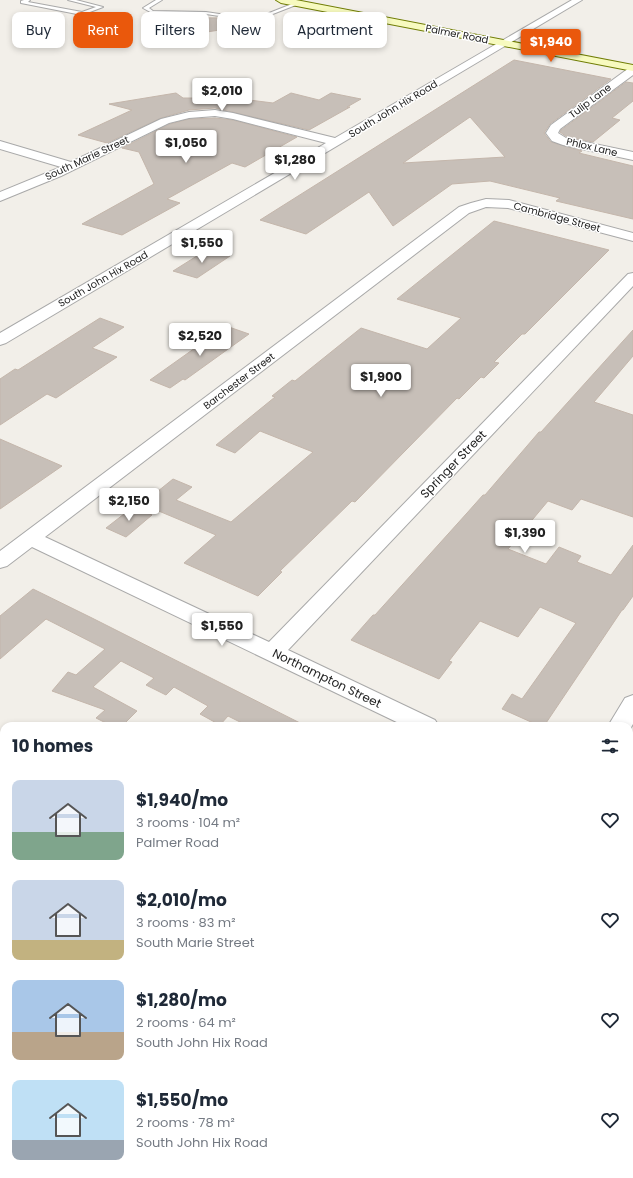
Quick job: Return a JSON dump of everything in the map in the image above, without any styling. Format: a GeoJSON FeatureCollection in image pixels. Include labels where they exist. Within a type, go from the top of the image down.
{"type":"FeatureCollection","features":[{"type":"Feature","properties":{"kind":"street","name":"Palmer Road"},"geometry":{"type":"LineString","coordinates":[[281,0],[633,69]]}},
{"type":"Feature","properties":{"kind":"street","name":"South John Hix Road"},"geometry":{"type":"LineString","coordinates":[[0,340],[578,0]]}},
{"type":"Feature","properties":{"kind":"street","name":"Tulip Lane"},"geometry":{"type":"LineString","coordinates":[[552,136],[552,130],[555,127],[633,69]]}},
{"type":"Feature","properties":{"kind":"street","name":"South Marie Street"},"geometry":{"type":"LineString","coordinates":[[0,197],[72,166],[165,121],[193,114],[215,113],[233,116],[337,142]]}},
{"type":"Feature","properties":{"kind":"street","name":"Phlox Lane"},"geometry":{"type":"LineString","coordinates":[[552,136],[563,141],[633,156]]}},
{"type":"Feature","properties":{"kind":"street"},"geometry":{"type":"LineString","coordinates":[[0,145],[72,166]]}},
{"type":"Feature","properties":{"kind":"street","name":"Cambridge Street"},"geometry":{"type":"LineString","coordinates":[[480,204],[509,204],[633,237]]}},
{"type":"Feature","properties":{"kind":"street","name":"Barchester Street"},"geometry":{"type":"LineString","coordinates":[[0,561],[464,210],[480,204]]}},
{"type":"Feature","properties":{"kind":"street","name":"Springer Street"},"geometry":{"type":"LineString","coordinates":[[273,652],[633,277]]}},
{"type":"Feature","properties":{"kind":"street","name":"Northampton Street"},"geometry":{"type":"LineString","coordinates":[[31,538],[419,722]]}},
{"type":"Feature","properties":{"kind":"street"},"geometry":{"type":"LineString","coordinates":[[622,722],[633,704]]}},
{"type":"Feature","properties":{"kind":"lane"},"geometry":{"type":"LineString","coordinates":[[28,0],[23,2],[82,14],[102,6],[70,0]]}},
{"type":"Feature","properties":{"kind":"lane"},"geometry":{"type":"LineString","coordinates":[[160,0],[145,8],[152,12],[206,13],[239,18],[260,18],[299,3]]}},
{"type":"Feature","properties":{"kind":"building"},"geometry":{"type":"Polygon","coordinates":[[[209,18],[217,18],[217,30],[209,32],[209,18]]]}},
{"type":"Feature","properties":{"kind":"building"},"geometry":{"type":"Polygon","coordinates":[[[514,60],[611,79],[550,124],[544,133],[551,142],[582,151],[579,153],[633,166],[633,219],[556,201],[560,198],[490,181],[452,184],[393,226],[369,192],[306,234],[260,220],[514,60]],[[470,117],[403,163],[505,157],[470,117]]]}},
{"type":"Feature","properties":{"kind":"building"},"geometry":{"type":"Polygon","coordinates":[[[626,82],[633,83],[633,101],[612,118],[620,120],[593,142],[567,137],[560,132],[561,130],[626,82]]]}},
{"type":"Feature","properties":{"kind":"building"},"geometry":{"type":"Polygon","coordinates":[[[176,93],[183,98],[209,98],[210,95],[273,103],[291,93],[319,100],[331,93],[361,99],[347,107],[350,107],[309,130],[215,108],[189,110],[161,118],[107,143],[78,135],[132,110],[109,104],[176,93]]]}},
{"type":"Feature","properties":{"kind":"building"},"geometry":{"type":"Polygon","coordinates":[[[215,118],[233,120],[297,137],[245,167],[232,163],[167,199],[180,203],[122,235],[82,224],[154,184],[139,152],[122,148],[170,124],[189,119],[215,118]]]}},
{"type":"Feature","properties":{"kind":"building"},"geometry":{"type":"Polygon","coordinates":[[[494,221],[609,250],[525,334],[522,334],[494,362],[499,363],[484,378],[481,377],[459,399],[457,398],[355,502],[352,501],[280,571],[282,572],[258,596],[184,563],[216,535],[142,504],[173,479],[192,487],[176,500],[231,522],[313,452],[260,431],[235,453],[216,445],[275,397],[272,396],[292,380],[295,381],[361,328],[427,349],[461,318],[397,299],[494,221]]]}},
{"type":"Feature","properties":{"kind":"building"},"geometry":{"type":"Polygon","coordinates":[[[208,249],[230,256],[197,278],[173,271],[208,249]]]}},
{"type":"Feature","properties":{"kind":"building"},"geometry":{"type":"Polygon","coordinates":[[[100,318],[124,327],[92,348],[117,357],[56,398],[47,394],[0,425],[0,379],[15,369],[18,370],[100,318]]]}},
{"type":"Feature","properties":{"kind":"building"},"geometry":{"type":"Polygon","coordinates":[[[226,326],[249,334],[185,380],[183,379],[170,388],[150,380],[226,326]]]}},
{"type":"Feature","properties":{"kind":"building"},"geometry":{"type":"Polygon","coordinates":[[[633,330],[633,356],[594,402],[633,415],[633,517],[581,499],[572,510],[548,501],[508,549],[546,564],[559,547],[581,556],[577,562],[611,575],[633,545],[633,596],[547,722],[531,722],[502,709],[512,694],[522,699],[576,623],[540,607],[518,637],[480,621],[449,661],[452,662],[439,679],[351,640],[483,495],[485,495],[539,432],[541,432],[633,330]]]}},
{"type":"Feature","properties":{"kind":"building"},"geometry":{"type":"Polygon","coordinates":[[[0,439],[62,466],[0,509],[0,439]]]}},
{"type":"Feature","properties":{"kind":"building"},"geometry":{"type":"Polygon","coordinates":[[[133,507],[152,515],[126,537],[106,528],[133,507]]]}},
{"type":"Feature","properties":{"kind":"building"},"geometry":{"type":"Polygon","coordinates":[[[33,589],[298,722],[240,722],[228,716],[223,722],[215,722],[200,714],[208,706],[174,687],[166,695],[146,685],[154,678],[121,661],[93,687],[137,711],[126,722],[104,722],[96,718],[105,710],[52,691],[68,672],[76,675],[105,649],[46,619],[0,659],[0,616],[33,589]]]}}]}
